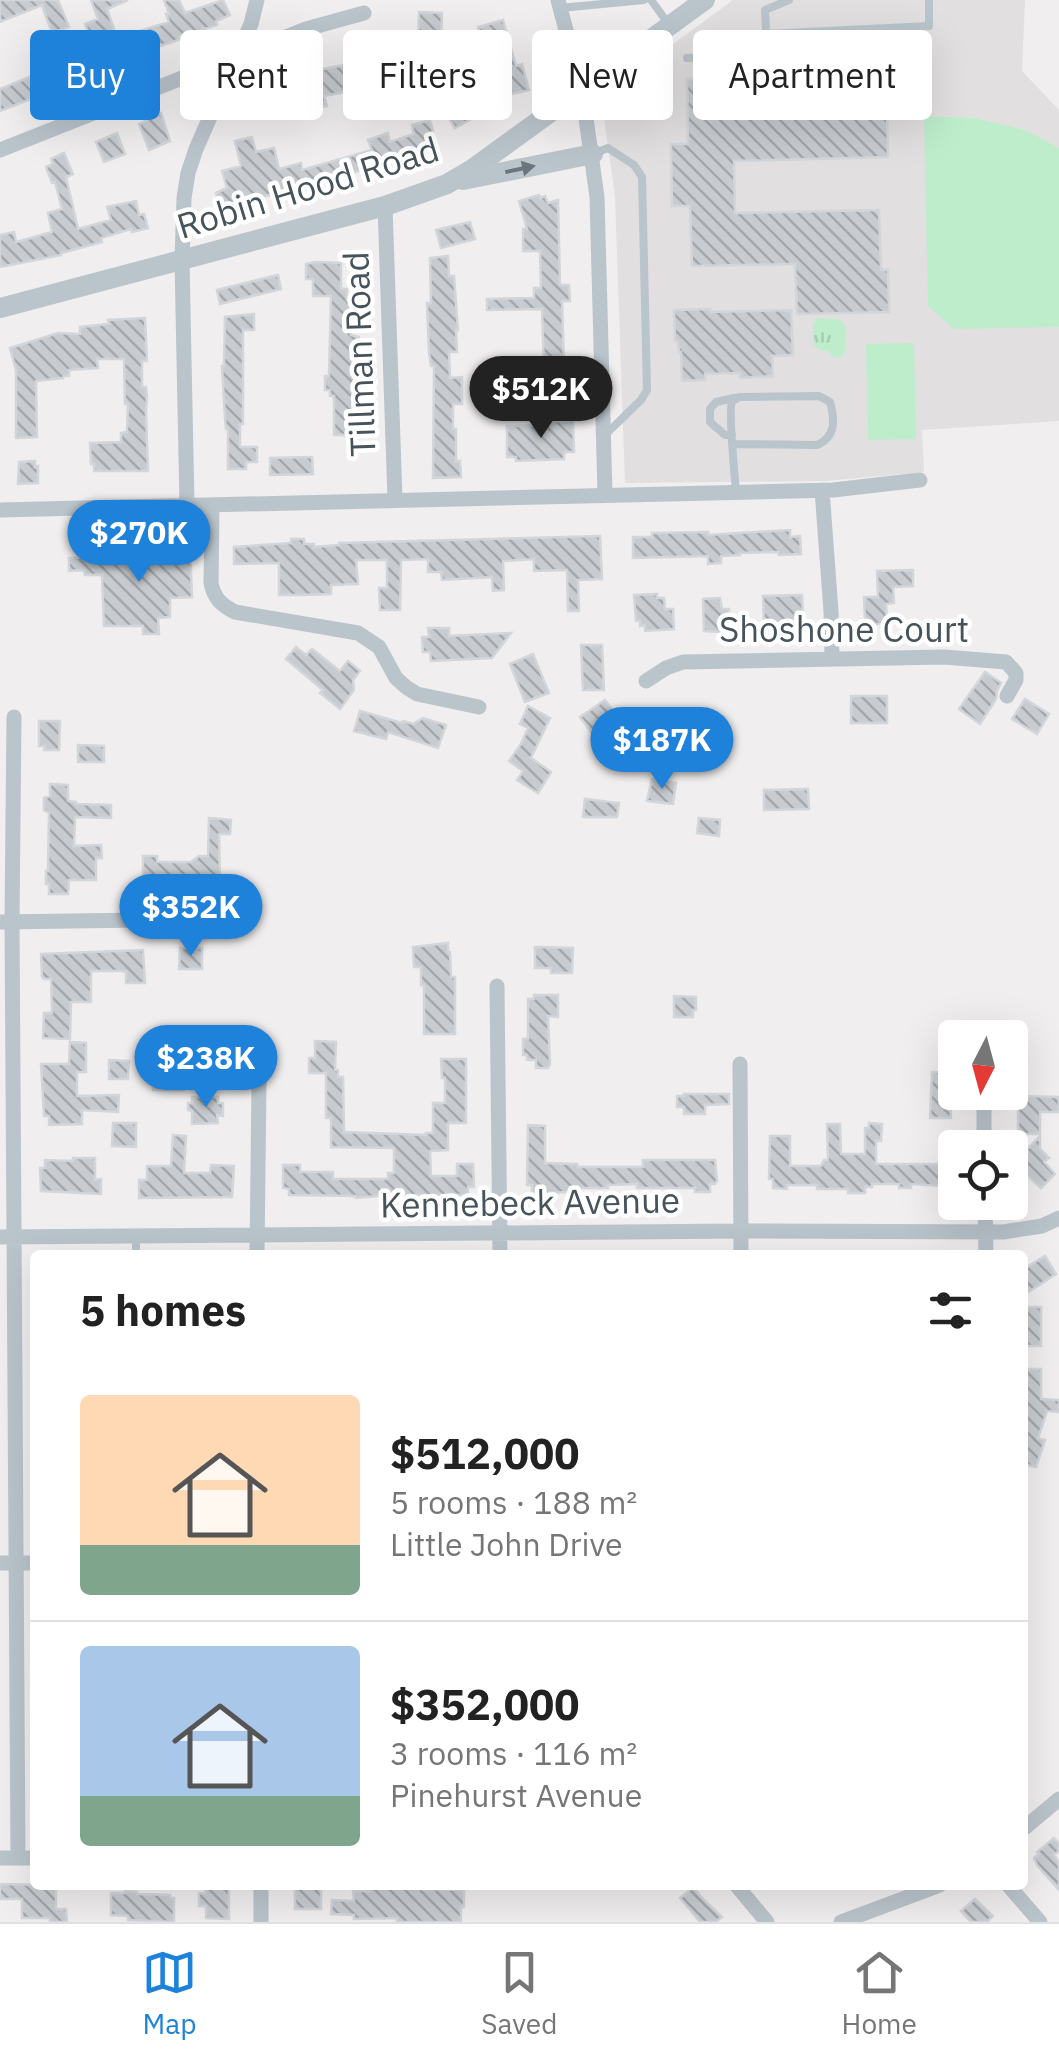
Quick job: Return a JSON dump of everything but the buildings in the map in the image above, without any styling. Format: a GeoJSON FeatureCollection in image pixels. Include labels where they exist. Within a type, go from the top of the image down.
{"type":"FeatureCollection","features":[{"type":"Feature","properties":{"kind":"street"},"geometry":{"type":"LineString","coordinates":[[246,30],[257,0]]}},
{"type":"Feature","properties":{"kind":"street","name":"Robin Hood Road"},"geometry":{"type":"LineString","coordinates":[[664,30],[705,0]]}},
{"type":"Feature","properties":{"kind":"street"},"geometry":{"type":"LineString","coordinates":[[559,4],[566,30]]}},
{"type":"Feature","properties":{"kind":"street"},"geometry":{"type":"LineString","coordinates":[[306,30],[364,13]]}},
{"type":"Feature","properties":{"kind":"street"},"geometry":{"type":"LineString","coordinates":[[0,150],[180,79]]}},
{"type":"Feature","properties":{"kind":"street"},"geometry":{"type":"LineString","coordinates":[[187,505],[184,198],[188,173],[209,120]]}},
{"type":"Feature","properties":{"kind":"street","name":"Robin Hood Road"},"geometry":{"type":"LineString","coordinates":[[0,308],[385,206],[447,184],[540,120]]}},
{"type":"Feature","properties":{"kind":"street"},"geometry":{"type":"LineString","coordinates":[[587,120],[597,197],[606,494]]}},
{"type":"Feature","properties":{"kind":"street"},"geometry":{"type":"LineString","coordinates":[[447,184],[592,154]]}},
{"type":"Feature","properties":{"kind":"street","name":"Tillman Road"},"geometry":{"type":"LineString","coordinates":[[385,206],[395,500]]}},
{"type":"Feature","properties":{"kind":"street"},"geometry":{"type":"LineString","coordinates":[[0,510],[822,490],[920,480]]}},
{"type":"Feature","properties":{"kind":"street"},"geometry":{"type":"LineString","coordinates":[[822,490],[832,657]]}},
{"type":"Feature","properties":{"kind":"street"},"geometry":{"type":"LineString","coordinates":[[212,504],[211,583],[225,607],[234,612],[358,633],[379,647],[396,678],[417,694],[479,708]]}},
{"type":"Feature","properties":{"kind":"street","name":"Shoshone Court"},"geometry":{"type":"LineString","coordinates":[[646,681],[683,662],[944,657],[1006,662],[1016,672],[1007,696]]}},
{"type":"Feature","properties":{"kind":"street"},"geometry":{"type":"LineString","coordinates":[[0,1858],[27,1858],[8,1563],[6,922],[14,717]]}},
{"type":"Feature","properties":{"kind":"street"},"geometry":{"type":"LineString","coordinates":[[6,922],[216,919]]}},
{"type":"Feature","properties":{"kind":"street"},"geometry":{"type":"LineString","coordinates":[[497,986],[500,1250]]}},
{"type":"Feature","properties":{"kind":"street"},"geometry":{"type":"LineString","coordinates":[[740,1064],[741,1250]]}},
{"type":"Feature","properties":{"kind":"street"},"geometry":{"type":"LineString","coordinates":[[257,1250],[259,1082]]}},
{"type":"Feature","properties":{"kind":"street","name":"Kennebeck Avenue"},"geometry":{"type":"LineString","coordinates":[[7,1236],[985,1232],[1020,1231],[1059,1218]]}},
{"type":"Feature","properties":{"kind":"street"},"geometry":{"type":"LineString","coordinates":[[985,1220],[986,1250]]}},
{"type":"Feature","properties":{"kind":"street"},"geometry":{"type":"LineString","coordinates":[[1028,1825],[1059,1799]]}},
{"type":"Feature","properties":{"kind":"street"},"geometry":{"type":"LineString","coordinates":[[261,1890],[261,1922]]}},
{"type":"Feature","properties":{"kind":"street"},"geometry":{"type":"LineString","coordinates":[[740,1890],[767,1922]]}},
{"type":"Feature","properties":{"kind":"street"},"geometry":{"type":"LineString","coordinates":[[841,1922],[927,1890]]}},
{"type":"Feature","properties":{"kind":"street"},"geometry":{"type":"LineString","coordinates":[[1012,1890],[1040,1922]]}},
{"type":"Feature","properties":{"kind":"lane"},"geometry":{"type":"LineString","coordinates":[[559,4],[648,0],[670,26]]}},
{"type":"Feature","properties":{"kind":"lane"},"geometry":{"type":"LineString","coordinates":[[766,30],[765,10],[788,0]]}},
{"type":"Feature","properties":{"kind":"lane"},"geometry":{"type":"LineString","coordinates":[[848,30],[929,26],[929,0]]}},
{"type":"Feature","properties":{"kind":"lane"},"geometry":{"type":"LineString","coordinates":[[688,58],[693,58]]}},
{"type":"Feature","properties":{"kind":"lane"},"geometry":{"type":"LineString","coordinates":[[592,154],[608,148],[634,164],[642,177],[646,390],[641,400],[604,436]]}},
{"type":"Feature","properties":{"kind":"lane"},"geometry":{"type":"LineString","coordinates":[[818,396],[830,402],[833,430],[827,441],[818,445],[732,439],[710,422],[710,410],[716,402],[738,398],[818,396]]}},
{"type":"Feature","properties":{"kind":"lane"},"geometry":{"type":"LineString","coordinates":[[736,492],[730,406],[738,398]]}},
{"type":"Feature","properties":{"kind":"lane"},"geometry":{"type":"LineString","coordinates":[[136,1236],[136,1250]]}},
{"type":"Feature","properties":{"kind":"shaded area"},"geometry":{"type":"Polygon","coordinates":[[[733,0],[1025,0],[1022,71],[1059,110],[1059,421],[922,430],[924,472],[826,481],[625,483],[615,196],[604,120],[673,120],[673,44],[733,0]]]}},
{"type":"Feature","properties":{"kind":"green space"},"geometry":{"type":"Polygon","coordinates":[[[932,116],[974,118],[1025,130],[1059,148],[1059,327],[954,329],[928,306],[924,120],[932,120],[932,116]]]}},
{"type":"Feature","properties":{"kind":"green space"},"geometry":{"type":"Polygon","coordinates":[[[817,318],[839,319],[846,326],[845,352],[840,358],[813,344],[813,324],[817,318]]]}},
{"type":"Feature","properties":{"kind":"green space"},"geometry":{"type":"Polygon","coordinates":[[[914,343],[916,439],[868,440],[866,344],[914,343]]]}}]}
